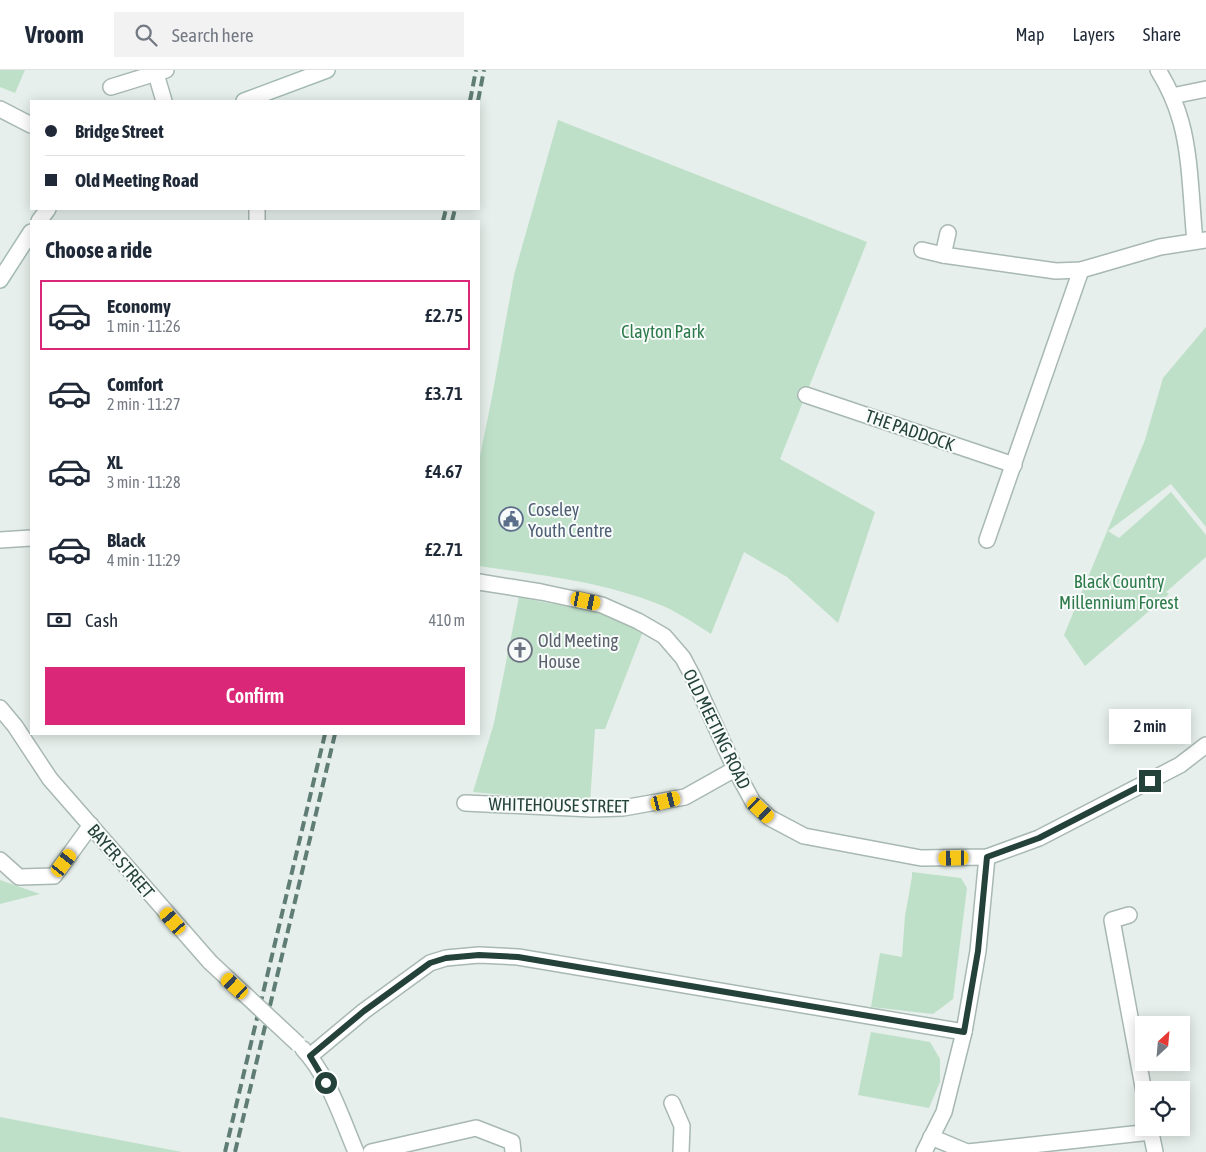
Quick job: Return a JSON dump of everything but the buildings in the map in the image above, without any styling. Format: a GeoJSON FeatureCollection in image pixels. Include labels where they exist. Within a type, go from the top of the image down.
{"type":"FeatureCollection","features":[{"type":"Feature","properties":{"kind":"street"},"geometry":{"type":"LineString","coordinates":[[246,100],[303,74],[327,70]]}},
{"type":"Feature","properties":{"kind":"street"},"geometry":{"type":"LineString","coordinates":[[922,250],[943,255],[1056,271],[1081,270],[1160,247],[1200,241],[1181,122],[1172,96],[1158,70]]}},
{"type":"Feature","properties":{"kind":"street"},"geometry":{"type":"LineString","coordinates":[[111,87],[161,72],[164,100]]}},
{"type":"Feature","properties":{"kind":"street"},"geometry":{"type":"LineString","coordinates":[[1172,96],[1206,89]]}},
{"type":"Feature","properties":{"kind":"street"},"geometry":{"type":"LineString","coordinates":[[0,109],[30,124]]}},
{"type":"Feature","properties":{"kind":"street"},"geometry":{"type":"LineString","coordinates":[[943,255],[948,233]]}},
{"type":"Feature","properties":{"kind":"street"},"geometry":{"type":"LineString","coordinates":[[0,280],[30,234]]}},
{"type":"Feature","properties":{"kind":"street"},"geometry":{"type":"LineString","coordinates":[[987,540],[1081,270]]}},
{"type":"Feature","properties":{"kind":"street","name":"THE PADDOCK"},"geometry":{"type":"LineString","coordinates":[[806,395],[1014,465]]}},
{"type":"Feature","properties":{"kind":"street"},"geometry":{"type":"LineString","coordinates":[[0,540],[30,538]]}},
{"type":"Feature","properties":{"kind":"street","name":"OLD MEETING ROAD"},"geometry":{"type":"LineString","coordinates":[[480,582],[541,592],[602,605],[638,621],[664,636],[683,658],[735,769],[753,802],[770,818],[804,836],[922,858],[987,857],[1039,838],[1180,766],[1206,745]]}},
{"type":"Feature","properties":{"kind":"street","name":"BAYER STREET"},"geometry":{"type":"LineString","coordinates":[[0,708],[15,726],[50,779],[210,962],[310,1056],[326,1083],[356,1152]]}},
{"type":"Feature","properties":{"kind":"street","name":"WHITEHOUSE STREET"},"geometry":{"type":"LineString","coordinates":[[465,803],[592,809],[623,808],[685,797],[735,769]]}},
{"type":"Feature","properties":{"kind":"street"},"geometry":{"type":"LineString","coordinates":[[0,860],[19,877],[54,876],[91,826]]}},
{"type":"Feature","properties":{"kind":"street"},"geometry":{"type":"LineString","coordinates":[[924,1152],[944,1112],[964,1032],[979,942],[987,857]]}},
{"type":"Feature","properties":{"kind":"street"},"geometry":{"type":"LineString","coordinates":[[1129,915],[1112,920],[1142,1081]]}},
{"type":"Feature","properties":{"kind":"street"},"geometry":{"type":"LineString","coordinates":[[310,1056],[364,1011],[430,963],[446,958],[479,955],[518,957],[964,1032]]}},
{"type":"Feature","properties":{"kind":"street"},"geometry":{"type":"LineString","coordinates":[[672,1103],[682,1126],[681,1152]]}},
{"type":"Feature","properties":{"kind":"street"},"geometry":{"type":"LineString","coordinates":[[372,1152],[476,1128],[512,1142],[512,1152]]}},
{"type":"Feature","properties":{"kind":"street"},"geometry":{"type":"LineString","coordinates":[[932,1137],[968,1152],[1135,1132]]}},
{"type":"Feature","properties":{"kind":"street"},"geometry":{"type":"LineString","coordinates":[[1152,1136],[1155,1152]]}},
{"type":"Feature","properties":{"kind":"green space"},"geometry":{"type":"Polygon","coordinates":[[[0,70],[25,70],[15,93],[0,87],[0,70]]]}},
{"type":"Feature","properties":{"kind":"green space","name":"Clayton Park"},"geometry":{"type":"Polygon","coordinates":[[[558,120],[867,242],[780,459],[875,512],[838,623],[787,577],[744,552],[711,634],[665,607],[636,596],[592,584],[480,566],[480,456],[514,275],[558,120]]]}},
{"type":"Feature","properties":{"kind":"green space","name":"Black Country Millennium Forest"},"geometry":{"type":"Polygon","coordinates":[[[1206,327],[1206,527],[1171,484],[1108,531],[1119,538],[1171,492],[1206,535],[1206,557],[1166,592],[1169,594],[1085,666],[1064,635],[1145,440],[1163,378],[1206,327]]]}},
{"type":"Feature","properties":{"kind":"green space"},"geometry":{"type":"Polygon","coordinates":[[[519,597],[599,613],[629,622],[644,629],[605,729],[595,729],[590,803],[473,792],[494,723],[519,597]]]}},
{"type":"Feature","properties":{"kind":"green space"},"geometry":{"type":"Polygon","coordinates":[[[912,872],[961,878],[967,888],[953,999],[933,1014],[871,1007],[880,953],[902,957],[905,916],[912,872]]]}},
{"type":"Feature","properties":{"kind":"green space"},"geometry":{"type":"Polygon","coordinates":[[[0,880],[40,894],[0,904],[0,880]]]}},
{"type":"Feature","properties":{"kind":"green space"},"geometry":{"type":"Polygon","coordinates":[[[871,1032],[930,1042],[940,1059],[940,1082],[929,1108],[858,1095],[871,1032]]]}},
{"type":"Feature","properties":{"kind":"green space"},"geometry":{"type":"Polygon","coordinates":[[[0,1117],[182,1152],[0,1152],[0,1117]]]}},
{"type":"Feature","properties":{"kind":"railway"},"geometry":{"type":"LineString","coordinates":[[470,100],[476,70]]}},
{"type":"Feature","properties":{"kind":"railway"},"geometry":{"type":"LineString","coordinates":[[478,100],[484,70]]}},
{"type":"Feature","properties":{"kind":"railway"},"geometry":{"type":"LineString","coordinates":[[443,220],[446,210]]}},
{"type":"Feature","properties":{"kind":"railway"},"geometry":{"type":"LineString","coordinates":[[452,220],[455,210]]}},
{"type":"Feature","properties":{"kind":"railway"},"geometry":{"type":"LineString","coordinates":[[225,1152],[325,735]]}},
{"type":"Feature","properties":{"kind":"railway"},"geometry":{"type":"LineString","coordinates":[[235,1152],[335,735]]}},
{"type":"Feature","properties":{"kind":"place","name":"Coseley Youth Centre"},"geometry":{"type":"Point","coordinates":[511,519]}},
{"type":"Feature","properties":{"kind":"place","name":"Old Meeting House"},"geometry":{"type":"Point","coordinates":[520,650]}},
{"type":"Feature","properties":{"kind":"route"},"geometry":{"type":"LineString","coordinates":[[326,1083],[310,1056],[364,1011],[430,963],[446,958],[479,955],[518,957],[964,1032],[978,951],[987,857],[1039,838],[1150,781]]}}]}
